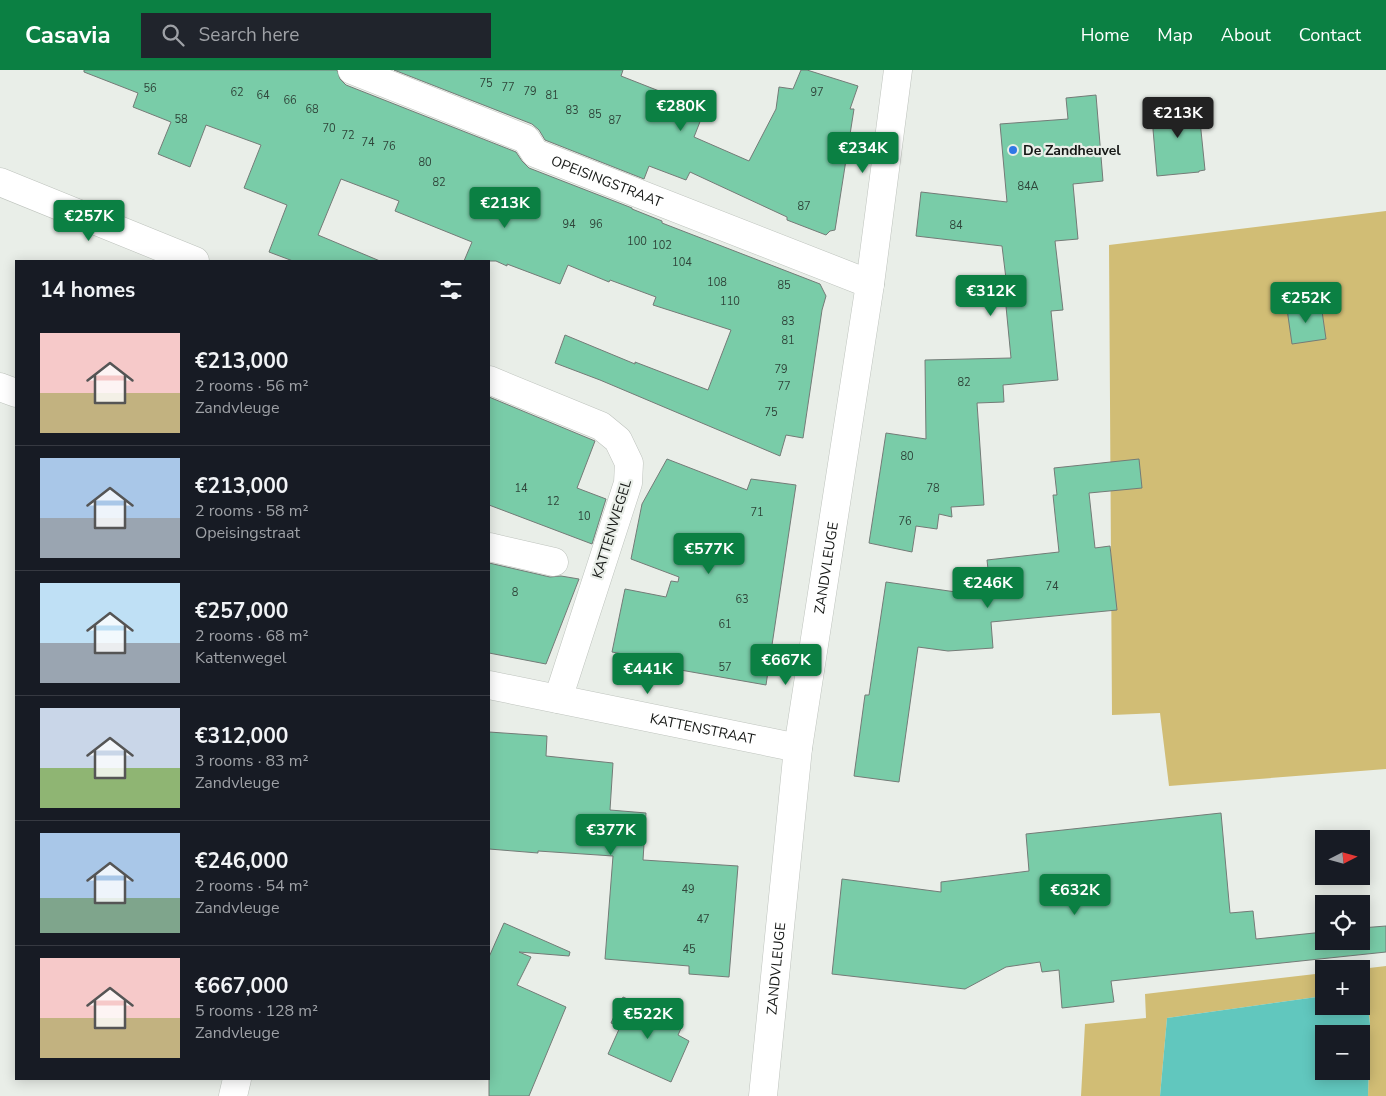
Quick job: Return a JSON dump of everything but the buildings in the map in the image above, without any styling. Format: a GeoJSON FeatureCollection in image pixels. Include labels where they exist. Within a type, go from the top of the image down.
{"type":"FeatureCollection","features":[{"type":"Feature","properties":{"kind":"street","name":"OPEISINGSTRAAT"},"geometry":{"type":"LineString","coordinates":[[352,70],[526,139],[535,153],[870,284]]}},
{"type":"Feature","properties":{"kind":"street","name":"ZANDVLEUGE"},"geometry":{"type":"LineString","coordinates":[[763,1096],[798,748],[870,284],[898,70]]}},
{"type":"Feature","properties":{"kind":"street"},"geometry":{"type":"LineString","coordinates":[[0,182],[193,260]]}},
{"type":"Feature","properties":{"kind":"street","name":"KATTENWEGEL"},"geometry":{"type":"LineString","coordinates":[[490,380],[601,426],[618,440],[629,463],[628,483],[558,698]]}},
{"type":"Feature","properties":{"kind":"street"},"geometry":{"type":"LineString","coordinates":[[0,387],[15,393]]}},
{"type":"Feature","properties":{"kind":"street"},"geometry":{"type":"LineString","coordinates":[[490,547],[554,562]]}},
{"type":"Feature","properties":{"kind":"street","name":"KATTENSTRAAT"},"geometry":{"type":"LineString","coordinates":[[490,685],[798,748]]}},
{"type":"Feature","properties":{"kind":"street"},"geometry":{"type":"LineString","coordinates":[[233,1096],[237,1080]]}},
{"type":"Feature","properties":{"kind":"shaded area"},"geometry":{"type":"Polygon","coordinates":[[[1386,211],[1386,769],[1169,786],[1160,713],[1112,715],[1109,245],[1386,211]]]}},
{"type":"Feature","properties":{"kind":"shaded area"},"geometry":{"type":"Polygon","coordinates":[[[1386,966],[1386,1096],[1368,1096],[1368,1080],[1370,1080],[1370,968],[1386,966]]]}},
{"type":"Feature","properties":{"kind":"shaded area"},"geometry":{"type":"Polygon","coordinates":[[[1315,974],[1315,997],[1167,1018],[1160,1096],[1081,1096],[1085,1024],[1146,1018],[1145,994],[1315,974]]]}},
{"type":"Feature","properties":{"kind":"water"},"geometry":{"type":"Polygon","coordinates":[[[1315,997],[1315,1015],[1369,1015],[1370,1025],[1315,1025],[1315,1080],[1368,1080],[1368,1096],[1160,1096],[1167,1018],[1315,997]]]}},
{"type":"Feature","properties":{"kind":"place","name":"De Zandheuvel"},"geometry":{"type":"Point","coordinates":[1013,150]}}]}
